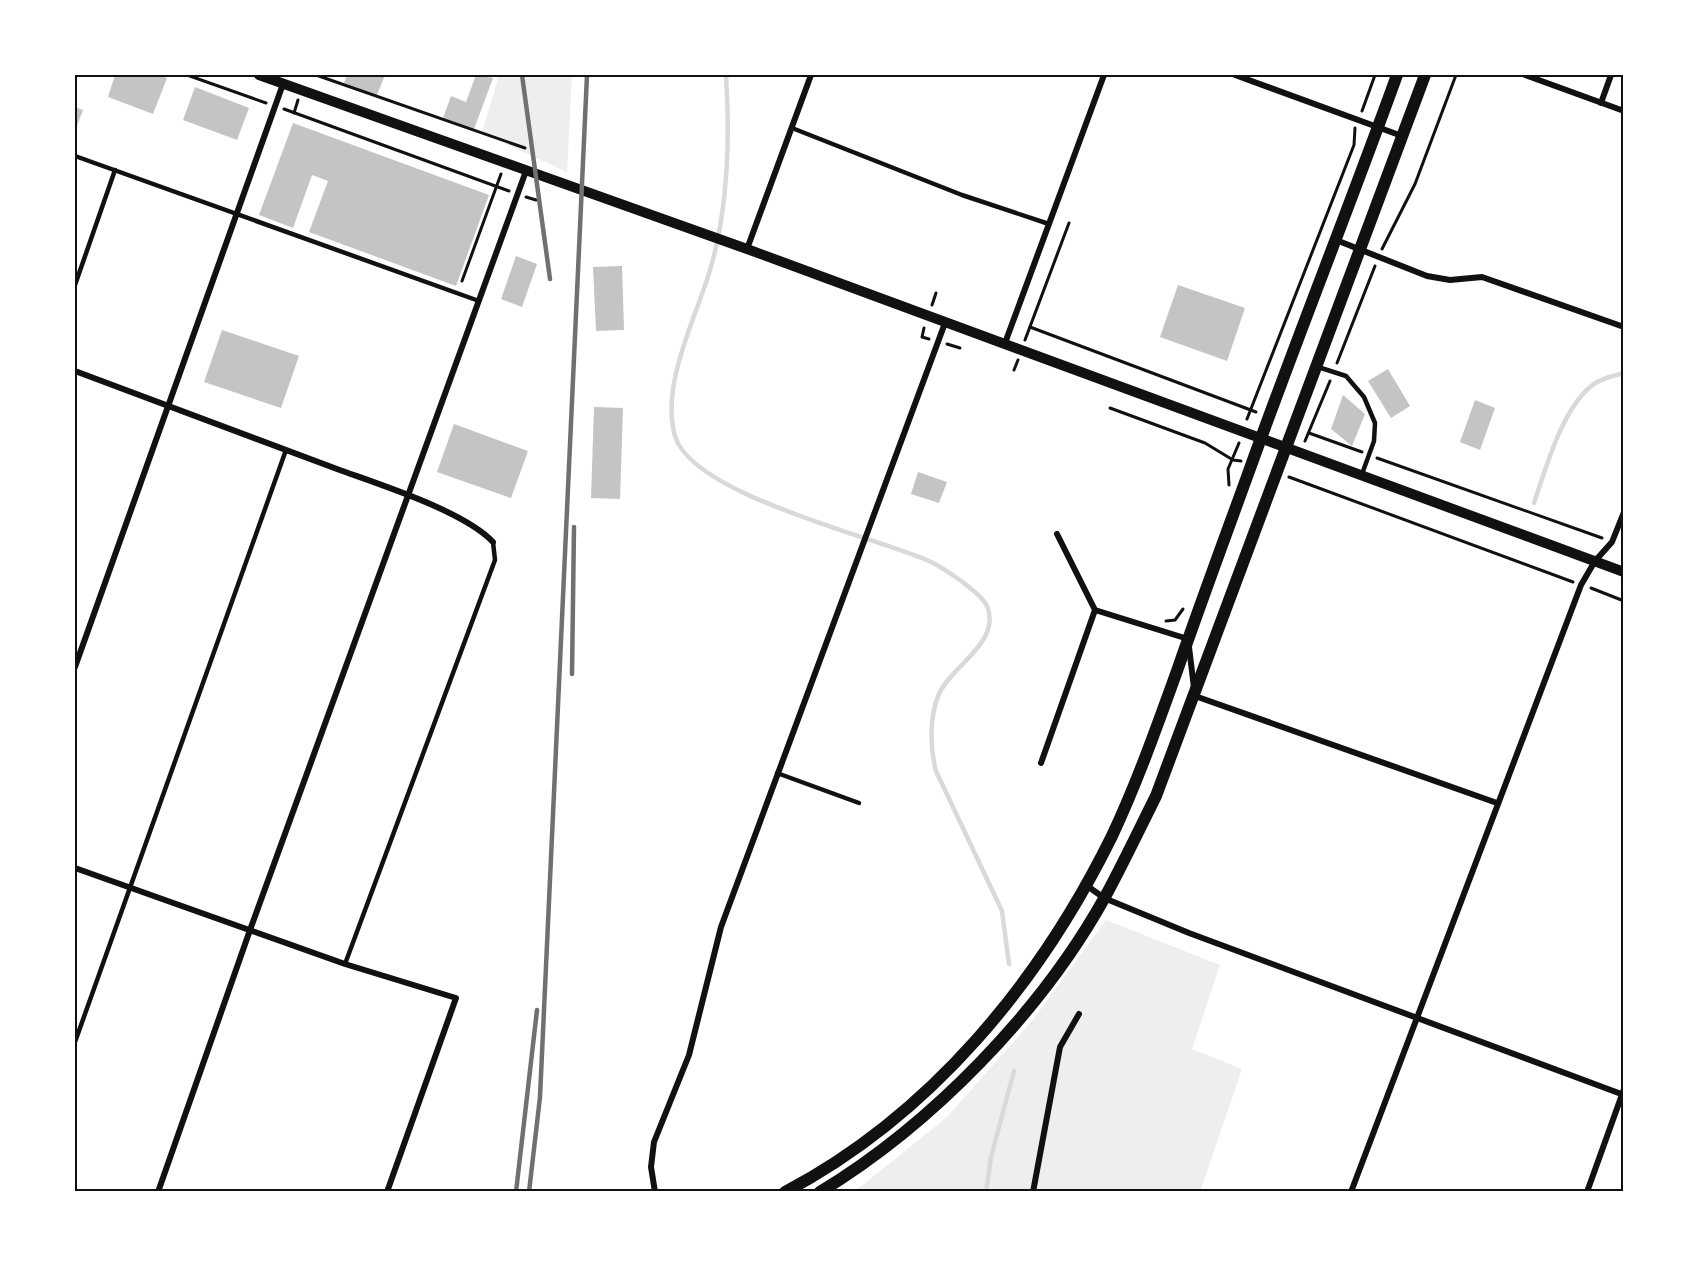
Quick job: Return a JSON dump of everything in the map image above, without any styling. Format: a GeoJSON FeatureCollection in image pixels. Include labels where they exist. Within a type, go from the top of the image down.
{"type":"FeatureCollection","features":[{"type":"Feature","properties":{"kind":"main road"},"geometry":{"type":"LineString","coordinates":[[785,1192],[818,1175],[876,1135],[951,1068],[1011,1001],[1059,930],[1085,884],[1116,825],[1151,741],[1252,462],[1397,75]]}},
{"type":"Feature","properties":{"kind":"main road"},"geometry":{"type":"LineString","coordinates":[[823,1191],[855,1171],[925,1115],[997,1047],[1068,954],[1104,898],[1156,796],[1425,75]]}},
{"type":"Feature","properties":{"kind":"street"},"geometry":{"type":"LineString","coordinates":[[259,75],[285,79],[504,163],[1005,343],[1624,572]]}},
{"type":"Feature","properties":{"kind":"street"},"geometry":{"type":"LineString","coordinates":[[743,248],[811,75]]}},
{"type":"Feature","properties":{"kind":"street"},"geometry":{"type":"LineString","coordinates":[[1005,343],[1104,75]]}},
{"type":"Feature","properties":{"kind":"street"},"geometry":{"type":"LineString","coordinates":[[1235,75],[1246,77],[1402,136]]}},
{"type":"Feature","properties":{"kind":"street"},"geometry":{"type":"LineString","coordinates":[[1525,75],[1624,111]]}},
{"type":"Feature","properties":{"kind":"street"},"geometry":{"type":"LineString","coordinates":[[1600,103],[1611,75]]}},
{"type":"Feature","properties":{"kind":"street"},"geometry":{"type":"LineString","coordinates":[[75,667],[285,79]]}},
{"type":"Feature","properties":{"kind":"street"},"geometry":{"type":"LineString","coordinates":[[158,1192],[250,930],[526,171]]}},
{"type":"Feature","properties":{"kind":"street"},"geometry":{"type":"LineString","coordinates":[[1336,240],[1427,276],[1450,280],[1482,277],[1624,327]]}},
{"type":"Feature","properties":{"kind":"street"},"geometry":{"type":"LineString","coordinates":[[655,1192],[651,1167],[654,1142],[689,1055],[718,938],[861,545],[945,323]]}},
{"type":"Feature","properties":{"kind":"street"},"geometry":{"type":"LineString","coordinates":[[75,371],[408,495],[484,532],[493,542]]}},
{"type":"Feature","properties":{"kind":"street"},"geometry":{"type":"LineString","coordinates":[[1351,1192],[1581,585],[1595,561],[1612,542],[1624,512]]}},
{"type":"Feature","properties":{"kind":"street"},"geometry":{"type":"LineString","coordinates":[[1041,763],[1095,610],[1057,534]]}},
{"type":"Feature","properties":{"kind":"street"},"geometry":{"type":"LineString","coordinates":[[1095,610],[1188,639],[1195,696],[1497,803]]}},
{"type":"Feature","properties":{"kind":"street"},"geometry":{"type":"LineString","coordinates":[[75,868],[345,964],[456,998],[387,1192]]}},
{"type":"Feature","properties":{"kind":"street"},"geometry":{"type":"LineString","coordinates":[[1085,884],[1104,898],[1416,1019],[1623,1092],[1587,1192]]}},
{"type":"Feature","properties":{"kind":"street"},"geometry":{"type":"LineString","coordinates":[[1033,1192],[1060,1047],[1079,1014]]}},
{"type":"Feature","properties":{"kind":"street"},"geometry":{"type":"LineString","coordinates":[[818,1175],[823,1191]]}},
{"type":"Feature","properties":{"kind":"lane"},"geometry":{"type":"LineString","coordinates":[[792,128],[962,195],[1049,224]]}},
{"type":"Feature","properties":{"kind":"lane"},"geometry":{"type":"LineString","coordinates":[[75,156],[479,301]]}},
{"type":"Feature","properties":{"kind":"lane"},"geometry":{"type":"LineString","coordinates":[[75,285],[115,170]]}},
{"type":"Feature","properties":{"kind":"lane"},"geometry":{"type":"LineString","coordinates":[[1316,366],[1346,376],[1364,397],[1375,423],[1374,441],[1362,475]]}},
{"type":"Feature","properties":{"kind":"lane"},"geometry":{"type":"LineString","coordinates":[[75,1042],[286,450]]}},
{"type":"Feature","properties":{"kind":"lane"},"geometry":{"type":"LineString","coordinates":[[345,964],[495,560],[493,542]]}},
{"type":"Feature","properties":{"kind":"lane"},"geometry":{"type":"LineString","coordinates":[[777,773],[859,803]]}},
{"type":"Feature","properties":{"kind":"path"},"geometry":{"type":"LineString","coordinates":[[187,75],[536,200]]}},
{"type":"Feature","properties":{"kind":"path"},"geometry":{"type":"LineString","coordinates":[[316,75],[525,148]]}},
{"type":"Feature","properties":{"kind":"path"},"geometry":{"type":"LineString","coordinates":[[1228,489],[1228,469],[1354,145],[1354,133],[1375,75]]}},
{"type":"Feature","properties":{"kind":"path"},"geometry":{"type":"LineString","coordinates":[[1456,75],[1415,184],[1379,258],[1310,433],[1287,476],[1624,601]]}},
{"type":"Feature","properties":{"kind":"path"},"geometry":{"type":"LineString","coordinates":[[462,281],[512,144]]}},
{"type":"Feature","properties":{"kind":"path"},"geometry":{"type":"LineString","coordinates":[[1014,370],[1069,223]]}},
{"type":"Feature","properties":{"kind":"path"},"geometry":{"type":"LineString","coordinates":[[1030,327],[1270,417]]}},
{"type":"Feature","properties":{"kind":"path"},"geometry":{"type":"LineString","coordinates":[[1110,408],[1205,443],[1233,460],[1252,462]]}},
{"type":"Feature","properties":{"kind":"path"},"geometry":{"type":"LineString","coordinates":[[1294,424],[1310,433],[1369,455],[1612,542]]}},
{"type":"Feature","properties":{"kind":"path"},"geometry":{"type":"LineString","coordinates":[[1162,631],[1166,621],[1175,620],[1186,603]]}},
{"type":"Feature","properties":{"kind":"shaded area"},"geometry":{"type":"Polygon","coordinates":[[[499,75],[572,75],[567,172],[482,133],[499,75]]]}},
{"type":"Feature","properties":{"kind":"shaded area"},"geometry":{"type":"Polygon","coordinates":[[[1106,920],[1220,965],[1192,1049],[1242,1069],[1200,1192],[854,1192],[946,1118],[1032,1021],[1106,920]]]}},
{"type":"Feature","properties":{"kind":"building"},"geometry":{"type":"Polygon","coordinates":[[[115,75],[159,75],[167,78],[153,114],[108,97],[115,75]]]}},
{"type":"Feature","properties":{"kind":"building"},"geometry":{"type":"Polygon","coordinates":[[[347,75],[385,75],[377,95],[344,83],[347,75]]]}},
{"type":"Feature","properties":{"kind":"building"},"geometry":{"type":"Polygon","coordinates":[[[476,75],[493,78],[474,129],[443,118],[451,96],[466,102],[476,75]]]}},
{"type":"Feature","properties":{"kind":"building"},"geometry":{"type":"Polygon","coordinates":[[[195,87],[249,108],[237,140],[183,120],[195,87]]]}},
{"type":"Feature","properties":{"kind":"building"},"geometry":{"type":"Polygon","coordinates":[[[75,107],[83,110],[75,131],[75,107]]]}},
{"type":"Feature","properties":{"kind":"building"},"geometry":{"type":"Polygon","coordinates":[[[293,123],[489,195],[456,286],[309,232],[328,181],[312,175],[293,228],[259,215],[293,123]]]}},
{"type":"Feature","properties":{"kind":"building"},"geometry":{"type":"Polygon","coordinates":[[[516,256],[537,264],[522,307],[501,299],[516,256]]]}},
{"type":"Feature","properties":{"kind":"building"},"geometry":{"type":"Polygon","coordinates":[[[622,266],[624,330],[596,331],[593,267],[622,266]]]}},
{"type":"Feature","properties":{"kind":"building"},"geometry":{"type":"Polygon","coordinates":[[[1178,285],[1245,308],[1227,361],[1160,337],[1178,285]]]}},
{"type":"Feature","properties":{"kind":"building"},"geometry":{"type":"Polygon","coordinates":[[[222,330],[299,356],[281,408],[204,382],[222,330]]]}},
{"type":"Feature","properties":{"kind":"building"},"geometry":{"type":"Polygon","coordinates":[[[1388,369],[1410,406],[1391,418],[1368,381],[1388,369]]]}},
{"type":"Feature","properties":{"kind":"building"},"geometry":{"type":"Polygon","coordinates":[[[1343,395],[1365,414],[1352,446],[1331,429],[1343,395]]]}},
{"type":"Feature","properties":{"kind":"building"},"geometry":{"type":"Polygon","coordinates":[[[1475,400],[1495,408],[1480,450],[1460,442],[1475,400]]]}},
{"type":"Feature","properties":{"kind":"building"},"geometry":{"type":"Polygon","coordinates":[[[594,407],[623,408],[620,499],[591,498],[594,407]]]}},
{"type":"Feature","properties":{"kind":"building"},"geometry":{"type":"Polygon","coordinates":[[[454,424],[528,451],[511,498],[437,472],[454,424]]]}},
{"type":"Feature","properties":{"kind":"building"},"geometry":{"type":"Polygon","coordinates":[[[918,472],[947,482],[939,503],[911,494],[918,472]]]}},
{"type":"Feature","properties":{"kind":"waterway"},"geometry":{"type":"LineString","coordinates":[[726,75],[728,123],[721,220],[711,267],[676,373],[672,395],[675,436],[689,457],[714,477],[788,512],[929,561],[943,568],[977,593],[987,606],[990,619],[988,631],[982,642],[939,694],[933,712],[932,743],[936,771],[1002,911],[1009,964]]}},
{"type":"Feature","properties":{"kind":"waterway"},"geometry":{"type":"LineString","coordinates":[[1534,503],[1549,458],[1571,411],[1594,384],[1624,373]]}},
{"type":"Feature","properties":{"kind":"waterway"},"geometry":{"type":"LineString","coordinates":[[986,1192],[991,1157],[1014,1071]]}},
{"type":"Feature","properties":{"kind":"railway"},"geometry":{"type":"LineString","coordinates":[[522,75],[550,279]]}},
{"type":"Feature","properties":{"kind":"railway"},"geometry":{"type":"LineString","coordinates":[[529,1192],[540,1097],[587,75]]}},
{"type":"Feature","properties":{"kind":"railway"},"geometry":{"type":"LineString","coordinates":[[572,674],[574,527]]}},
{"type":"Feature","properties":{"kind":"railway"},"geometry":{"type":"LineString","coordinates":[[516,1192],[537,1010]]}}]}
